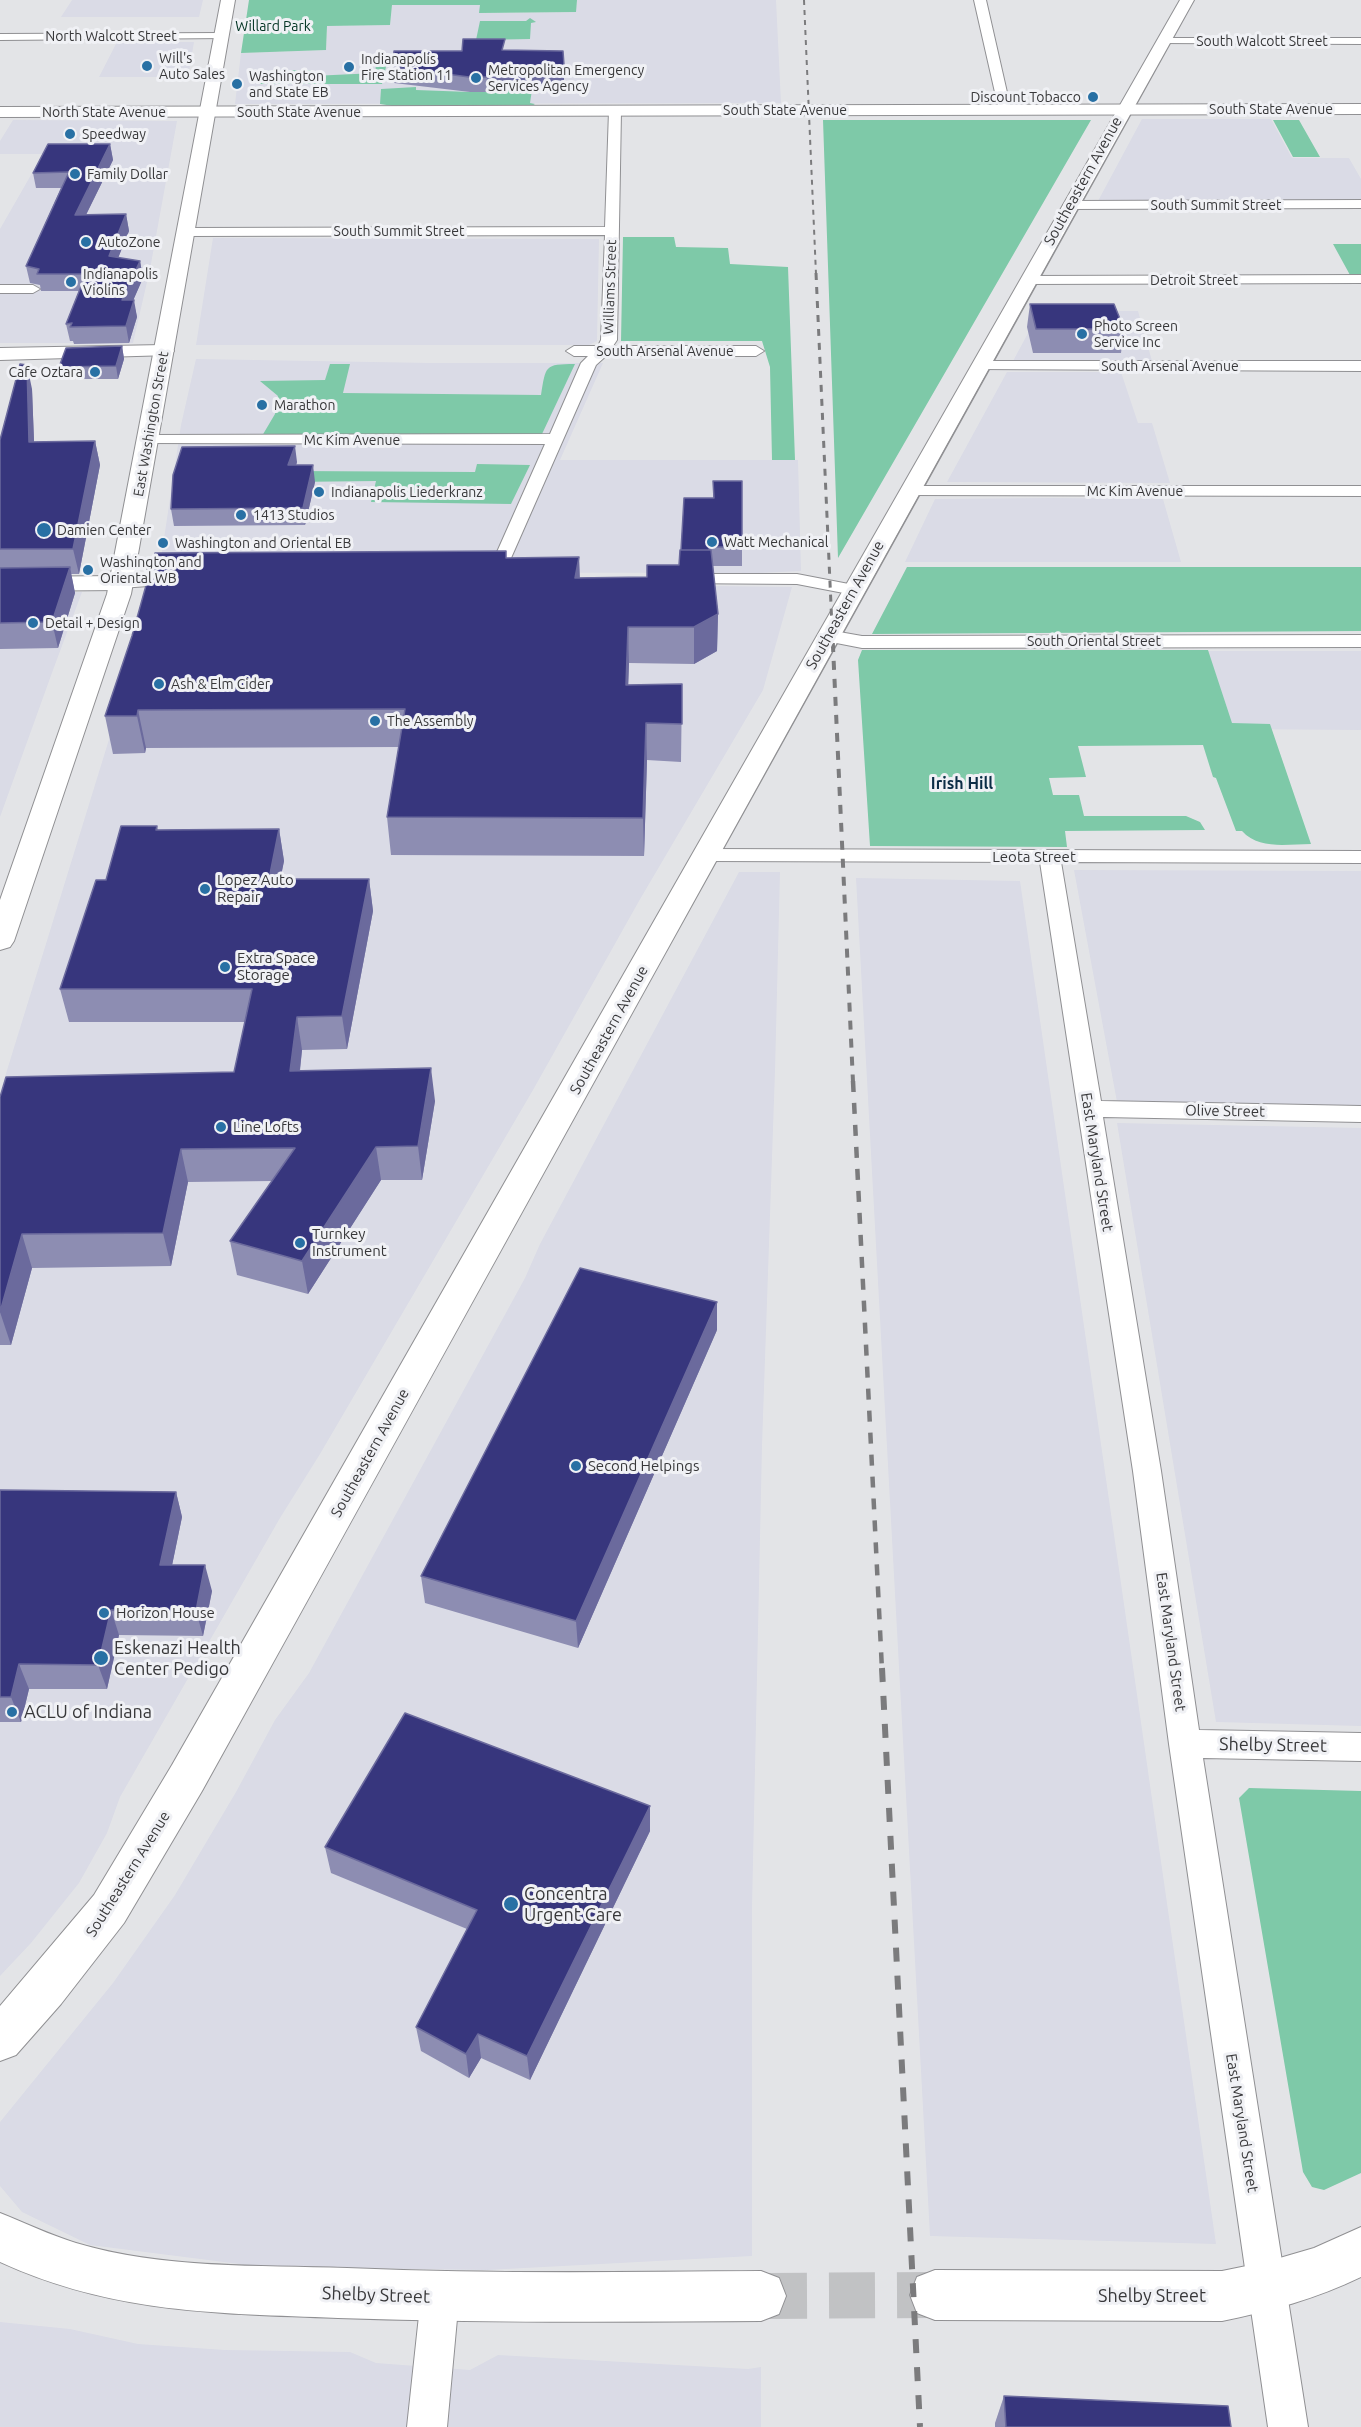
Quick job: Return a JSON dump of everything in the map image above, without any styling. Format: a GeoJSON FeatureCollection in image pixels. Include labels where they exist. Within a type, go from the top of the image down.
{"type":"FeatureCollection","features":[{"type":"Feature","properties":{"kind":"main road","name":"East Washington Street"},"geometry":{"type":"LineString","coordinates":[[0,941],[94,670],[121,583],[228,0]]}},
{"type":"Feature","properties":{"kind":"main road","name":"Southeastern Avenue"},"geometry":{"type":"LineString","coordinates":[[0,2039],[85,1941],[126,1882],[187,1778],[707,855],[1123,109],[1187,0]]}},
{"type":"Feature","properties":{"kind":"main road","name":"South State Avenue"},"geometry":{"type":"LineString","coordinates":[[208,112],[1361,109]]}},
{"type":"Feature","properties":{"kind":"main road","name":"North State Avenue"},"geometry":{"type":"LineString","coordinates":[[0,112],[208,112]]}},
{"type":"Feature","properties":{"kind":"main road"},"geometry":{"type":"LineString","coordinates":[[0,354],[164,351]]}},
{"type":"Feature","properties":{"kind":"main road"},"geometry":{"type":"LineString","coordinates":[[0,584],[121,583]]}},
{"type":"Feature","properties":{"kind":"main road","name":"Shelby Street"},"geometry":{"type":"LineString","coordinates":[[0,2237],[20,2247],[92,2273],[136,2282],[197,2288],[440,2298],[760,2295]]}},
{"type":"Feature","properties":{"kind":"main road","name":"Shelby Street"},"geometry":{"type":"LineString","coordinates":[[935,2295],[1222,2296],[1266,2287],[1320,2271],[1361,2251]]}},
{"type":"Feature","properties":{"kind":"street"},"geometry":{"type":"LineString","coordinates":[[980,0],[1005,110]]}},
{"type":"Feature","properties":{"kind":"street","name":"North Walcott Street"},"geometry":{"type":"LineString","coordinates":[[0,37],[222,36]]}},
{"type":"Feature","properties":{"kind":"street","name":"South Walcott Street"},"geometry":{"type":"LineString","coordinates":[[1163,41],[1361,41]]}},
{"type":"Feature","properties":{"kind":"street","name":"Williams Street"},"geometry":{"type":"LineString","coordinates":[[494,579],[591,359],[609,340],[615,111]]}},
{"type":"Feature","properties":{"kind":"street","name":"South Summit Street"},"geometry":{"type":"LineString","coordinates":[[1070,205],[1361,204]]}},
{"type":"Feature","properties":{"kind":"street","name":"South Summit Street"},"geometry":{"type":"LineString","coordinates":[[186,232],[612,231]]}},
{"type":"Feature","properties":{"kind":"street","name":"Detroit Street"},"geometry":{"type":"LineString","coordinates":[[1028,280],[1361,279]]}},
{"type":"Feature","properties":{"kind":"street"},"geometry":{"type":"LineString","coordinates":[[0,289],[33,290]]}},
{"type":"Feature","properties":{"kind":"street","name":"South Arsenal Avenue"},"geometry":{"type":"LineString","coordinates":[[574,351],[756,351]]}},
{"type":"Feature","properties":{"kind":"street","name":"South Arsenal Avenue"},"geometry":{"type":"LineString","coordinates":[[980,366],[1361,366]]}},
{"type":"Feature","properties":{"kind":"street","name":"Mc Kim Avenue"},"geometry":{"type":"LineString","coordinates":[[148,440],[556,439]]}},
{"type":"Feature","properties":{"kind":"street","name":"Mc Kim Avenue"},"geometry":{"type":"LineString","coordinates":[[909,491],[1361,490]]}},
{"type":"Feature","properties":{"kind":"street"},"geometry":{"type":"LineString","coordinates":[[121,583],[158,579],[203,579]]}},
{"type":"Feature","properties":{"kind":"street"},"geometry":{"type":"LineString","coordinates":[[472,579],[518,579]]}},
{"type":"Feature","properties":{"kind":"street"},"geometry":{"type":"LineString","coordinates":[[665,579],[797,579],[854,590]]}},
{"type":"Feature","properties":{"kind":"street","name":"South Oriental Street"},"geometry":{"type":"LineString","coordinates":[[828,636],[862,642],[1361,641]]}},
{"type":"Feature","properties":{"kind":"street","name":"Leota Street"},"geometry":{"type":"LineString","coordinates":[[707,855],[1050,858],[1361,857]]}},
{"type":"Feature","properties":{"kind":"street","name":"East Maryland Street"},"geometry":{"type":"LineString","coordinates":[[1050,858],[1148,1471],[1185,1744],[1288,2427]]}},
{"type":"Feature","properties":{"kind":"street","name":"Olive Street"},"geometry":{"type":"LineString","coordinates":[[1089,1109],[1361,1114]]}},
{"type":"Feature","properties":{"kind":"street","name":"Shelby Street"},"geometry":{"type":"LineString","coordinates":[[1185,1744],[1361,1747]]}},
{"type":"Feature","properties":{"kind":"street"},"geometry":{"type":"LineString","coordinates":[[427,2427],[440,2298]]}},
{"type":"Feature","properties":{"kind":"shaded area"},"geometry":{"type":"Polygon","coordinates":[[[72,0],[203,0],[199,17],[61,17],[72,0]]]}},
{"type":"Feature","properties":{"kind":"shaded area"},"geometry":{"type":"Polygon","coordinates":[[[577,0],[776,0],[781,103],[235,104],[241,53],[326,50],[327,26],[390,25],[392,5],[481,5],[480,13],[575,12],[577,0]]]}},
{"type":"Feature","properties":{"kind":"shaded area"},"geometry":{"type":"Polygon","coordinates":[[[117,42],[194,42],[188,77],[99,77],[117,42]]]}},
{"type":"Feature","properties":{"kind":"shaded area"},"geometry":{"type":"Polygon","coordinates":[[[1142,119],[1271,119],[1292,158],[1349,158],[1361,179],[1361,201],[1098,201],[1142,119]]]}},
{"type":"Feature","properties":{"kind":"shaded area"},"geometry":{"type":"Polygon","coordinates":[[[13,120],[177,121],[150,269],[133,343],[0,343],[0,229],[43,154],[0,154],[0,141],[13,120]]]}},
{"type":"Feature","properties":{"kind":"shaded area"},"geometry":{"type":"Polygon","coordinates":[[[213,238],[599,239],[597,341],[589,345],[196,345],[213,238]]]}},
{"type":"Feature","properties":{"kind":"shaded area"},"geometry":{"type":"Polygon","coordinates":[[[1040,311],[1138,311],[1152,361],[1013,361],[1040,311]]]}},
{"type":"Feature","properties":{"kind":"shaded area"},"geometry":{"type":"Polygon","coordinates":[[[196,359],[603,363],[560,460],[798,460],[801,571],[758,573],[159,572],[181,425],[196,359]]]}},
{"type":"Feature","properties":{"kind":"shaded area"},"geometry":{"type":"Polygon","coordinates":[[[1007,372],[1121,372],[1138,423],[1152,423],[1170,483],[947,482],[1007,372]]]}},
{"type":"Feature","properties":{"kind":"shaded area"},"geometry":{"type":"Polygon","coordinates":[[[935,499],[1163,499],[1181,562],[905,562],[935,499]]]}},
{"type":"Feature","properties":{"kind":"shaded area"},"geometry":{"type":"Polygon","coordinates":[[[156,587],[792,587],[763,690],[639,901],[533,1090],[320,1454],[280,1518],[120,1797],[107,1833],[79,1883],[31,1943],[0,1976],[0,1093],[156,587]]]}},
{"type":"Feature","properties":{"kind":"shaded area"},"geometry":{"type":"Polygon","coordinates":[[[82,592],[53,670],[0,817],[0,593],[82,592]]]}},
{"type":"Feature","properties":{"kind":"shaded area"},"geometry":{"type":"Polygon","coordinates":[[[1196,651],[1361,651],[1361,730],[1224,729],[1196,651]]]}},
{"type":"Feature","properties":{"kind":"shaded area"},"geometry":{"type":"Polygon","coordinates":[[[1074,870],[1361,871],[1361,1106],[1117,1102],[1074,870]]]}},
{"type":"Feature","properties":{"kind":"shaded area"},"geometry":{"type":"Polygon","coordinates":[[[739,872],[780,872],[762,1445],[752,1907],[752,2256],[487,2270],[263,2267],[90,2245],[22,2212],[0,2186],[0,2122],[113,1983],[175,1895],[236,1792],[275,1720],[309,1673],[525,1278],[540,1244],[739,872]]]}},
{"type":"Feature","properties":{"kind":"shaded area"},"geometry":{"type":"Polygon","coordinates":[[[856,878],[1020,881],[1216,2244],[930,2236],[856,878]]]}},
{"type":"Feature","properties":{"kind":"shaded area"},"geometry":{"type":"Polygon","coordinates":[[[1117,1123],[1361,1128],[1361,1726],[1216,1722],[1117,1123]]]}},
{"type":"Feature","properties":{"kind":"shaded area"},"geometry":{"type":"Polygon","coordinates":[[[0,2322],[70,2329],[138,2344],[225,2350],[350,2352],[376,2363],[470,2370],[498,2355],[748,2369],[761,2367],[761,2427],[0,2427],[0,2322]]]}},
{"type":"Feature","properties":{"kind":"green space","name":"Willard Park"},"geometry":{"type":"Polygon","coordinates":[[[249,0],[577,0],[576,12],[479,13],[480,5],[392,5],[390,25],[327,26],[326,50],[241,53],[249,0]]]}},
{"type":"Feature","properties":{"kind":"green space"},"geometry":{"type":"Polygon","coordinates":[[[530,18],[536,22],[531,23],[530,39],[476,40],[480,21],[526,21],[530,18]]]}},
{"type":"Feature","properties":{"kind":"green space"},"geometry":{"type":"Polygon","coordinates":[[[375,58],[388,58],[382,84],[260,84],[263,71],[311,70],[312,76],[376,73],[375,58]]]}},
{"type":"Feature","properties":{"kind":"green space"},"geometry":{"type":"Polygon","coordinates":[[[523,83],[533,83],[530,103],[535,104],[530,107],[380,104],[381,89],[416,87],[416,90],[470,92],[522,89],[523,83]]]}},
{"type":"Feature","properties":{"kind":"green space"},"geometry":{"type":"Polygon","coordinates":[[[823,120],[1091,120],[838,558],[823,120]]]}},
{"type":"Feature","properties":{"kind":"green space"},"geometry":{"type":"Polygon","coordinates":[[[1273,120],[1299,120],[1320,157],[1293,157],[1273,120]]]}},
{"type":"Feature","properties":{"kind":"green space"},"geometry":{"type":"Polygon","coordinates":[[[623,237],[674,237],[676,247],[728,248],[730,264],[788,267],[795,460],[772,460],[770,367],[762,341],[621,341],[623,237]]]}},
{"type":"Feature","properties":{"kind":"green space"},"geometry":{"type":"Polygon","coordinates":[[[1333,244],[1361,244],[1361,275],[1350,275],[1333,244]]]}},
{"type":"Feature","properties":{"kind":"green space"},"geometry":{"type":"Polygon","coordinates":[[[330,364],[350,364],[343,393],[541,395],[548,369],[557,365],[575,364],[542,434],[262,436],[275,414],[278,396],[260,381],[325,380],[330,364]]]}},
{"type":"Feature","properties":{"kind":"green space"},"geometry":{"type":"Polygon","coordinates":[[[477,464],[530,465],[511,504],[371,502],[376,481],[291,482],[294,471],[475,472],[477,464]]]}},
{"type":"Feature","properties":{"kind":"green space"},"geometry":{"type":"Polygon","coordinates":[[[907,567],[1361,567],[1361,631],[872,634],[907,567]]]}},
{"type":"Feature","properties":{"kind":"green space"},"geometry":{"type":"Polygon","coordinates":[[[862,650],[1208,650],[1232,723],[1270,724],[1311,844],[1274,845],[1257,841],[1242,831],[1236,831],[1216,778],[1213,777],[1203,745],[1078,746],[1086,777],[1049,778],[1053,795],[1079,795],[1084,816],[1186,816],[1200,822],[1205,830],[1065,831],[1067,847],[870,846],[858,660],[862,650]]]}},
{"type":"Feature","properties":{"kind":"green space"},"geometry":{"type":"Polygon","coordinates":[[[1249,1788],[1361,1791],[1361,2173],[1324,2190],[1312,2187],[1303,2172],[1239,1798],[1249,1788]]]}},
{"type":"Feature","properties":{"kind":"building"},"geometry":{"type":"Polygon","coordinates":[[[463,39],[505,39],[502,50],[563,51],[564,65],[487,77],[469,77],[393,67],[394,51],[462,51],[463,39]]]}},
{"type":"Feature","properties":{"kind":"building"},"geometry":{"type":"Polygon","coordinates":[[[48,144],[110,144],[75,215],[126,214],[109,256],[140,261],[122,300],[134,300],[126,326],[70,327],[72,323],[66,324],[86,274],[37,274],[39,269],[26,266],[69,172],[33,173],[48,144]]]}},
{"type":"Feature","properties":{"kind":"building"},"geometry":{"type":"Polygon","coordinates":[[[1030,304],[1114,304],[1124,329],[1036,329],[1030,304]]]}},
{"type":"Feature","properties":{"kind":"building"},"geometry":{"type":"Polygon","coordinates":[[[122,346],[116,366],[59,367],[66,348],[122,346]]]}},
{"type":"Feature","properties":{"kind":"building","name":"Damien Center"},"geometry":{"type":"Polygon","coordinates":[[[20,364],[27,365],[29,442],[95,441],[73,549],[0,549],[0,440],[20,364]]]}},
{"type":"Feature","properties":{"kind":"building"},"geometry":{"type":"Polygon","coordinates":[[[295,446],[288,465],[313,465],[303,508],[171,509],[173,475],[182,447],[295,446]]]}},
{"type":"Feature","properties":{"kind":"building","name":"Watt Mechanical"},"geometry":{"type":"Polygon","coordinates":[[[713,481],[742,481],[742,547],[681,550],[684,498],[714,498],[713,481]]]}},
{"type":"Feature","properties":{"kind":"building","name":"The Assembly"},"geometry":{"type":"Polygon","coordinates":[[[680,550],[711,550],[718,614],[694,627],[628,627],[626,685],[682,684],[682,724],[646,723],[643,818],[387,817],[405,709],[138,710],[137,716],[105,716],[132,636],[155,553],[506,551],[506,558],[579,557],[575,578],[647,577],[647,565],[679,565],[680,550]]]}},
{"type":"Feature","properties":{"kind":"building"},"geometry":{"type":"Polygon","coordinates":[[[70,567],[52,622],[0,623],[0,568],[70,567]]]}},
{"type":"Feature","properties":{"kind":"building"},"geometry":{"type":"Polygon","coordinates":[[[121,826],[157,826],[156,830],[279,829],[269,879],[369,879],[342,1016],[297,1017],[290,1071],[431,1068],[418,1146],[376,1147],[302,1261],[230,1241],[295,1148],[181,1149],[163,1233],[22,1234],[0,1312],[0,1097],[6,1077],[234,1072],[252,989],[60,989],[96,880],[106,880],[121,826]]]}},
{"type":"Feature","properties":{"kind":"building","name":"Second Helpings"},"geometry":{"type":"Polygon","coordinates":[[[580,1268],[717,1302],[576,1621],[421,1576],[580,1268]]]}},
{"type":"Feature","properties":{"kind":"building","name":"Horizon House"},"geometry":{"type":"Polygon","coordinates":[[[0,1490],[176,1492],[160,1565],[205,1565],[196,1611],[111,1610],[98,1665],[19,1664],[11,1697],[0,1697],[0,1490]]]}},
{"type":"Feature","properties":{"kind":"building","name":"Concentra Urgent Care"},"geometry":{"type":"Polygon","coordinates":[[[405,1713],[650,1806],[527,2056],[478,2034],[466,2054],[416,2027],[477,1910],[325,1847],[405,1713]]]}},
{"type":"Feature","properties":{"kind":"building"},"geometry":{"type":"Polygon","coordinates":[[[1004,2396],[1228,2406],[1231,2427],[1006,2427],[1004,2396]]]}},
{"type":"Feature","properties":{"kind":"tunnel"},"geometry":{"type":"LineString","coordinates":[[761,2296],[935,2295]]}},
{"type":"Feature","properties":{"kind":"railway"},"geometry":{"type":"LineString","coordinates":[[804,0],[816,274]]}},
{"type":"Feature","properties":{"kind":"railway"},"geometry":{"type":"LineString","coordinates":[[816,273],[832,627]]}},
{"type":"Feature","properties":{"kind":"railway"},"geometry":{"type":"LineString","coordinates":[[832,625],[853,1082]]}},
{"type":"Feature","properties":{"kind":"railway"},"geometry":{"type":"LineString","coordinates":[[853,1081],[882,1670]]}},
{"type":"Feature","properties":{"kind":"railway"},"geometry":{"type":"LineString","coordinates":[[882,1668],[920,2427]]}},
{"type":"Feature","properties":{"kind":"place","name":"Will's Auto Sales"},"geometry":{"type":"Point","coordinates":[147,66]}},
{"type":"Feature","properties":{"kind":"place","name":"Indianapolis Fire Station 11"},"geometry":{"type":"Point","coordinates":[349,67]}},
{"type":"Feature","properties":{"kind":"place","name":"Metropolitan Emergency Services Agency"},"geometry":{"type":"Point","coordinates":[476,78]}},
{"type":"Feature","properties":{"kind":"place","name":"Washington and State EB"},"geometry":{"type":"Point","coordinates":[237,84]}},
{"type":"Feature","properties":{"kind":"place","name":"Discount Tobacco"},"geometry":{"type":"Point","coordinates":[1093,97]}},
{"type":"Feature","properties":{"kind":"place","name":"Speedway"},"geometry":{"type":"Point","coordinates":[70,134]}},
{"type":"Feature","properties":{"kind":"place","name":"Family Dollar"},"geometry":{"type":"Point","coordinates":[75,174]}},
{"type":"Feature","properties":{"kind":"place","name":"AutoZone"},"geometry":{"type":"Point","coordinates":[86,242]}},
{"type":"Feature","properties":{"kind":"place","name":"Indianapolis Violins"},"geometry":{"type":"Point","coordinates":[71,282]}},
{"type":"Feature","properties":{"kind":"place","name":"Photo Screen Service Inc"},"geometry":{"type":"Point","coordinates":[1082,334]}},
{"type":"Feature","properties":{"kind":"place","name":"Cafe Oztara"},"geometry":{"type":"Point","coordinates":[95,372]}},
{"type":"Feature","properties":{"kind":"place","name":"Marathon"},"geometry":{"type":"Point","coordinates":[262,405]}},
{"type":"Feature","properties":{"kind":"place","name":"Indianapolis Liederkranz"},"geometry":{"type":"Point","coordinates":[319,492]}},
{"type":"Feature","properties":{"kind":"place","name":"1413 Studios"},"geometry":{"type":"Point","coordinates":[241,515]}},
{"type":"Feature","properties":{"kind":"place","name":"Damien Center"},"geometry":{"type":"Point","coordinates":[44,530]}},
{"type":"Feature","properties":{"kind":"place","name":"Watt Mechanical"},"geometry":{"type":"Point","coordinates":[712,542]}},
{"type":"Feature","properties":{"kind":"place","name":"Washington and Oriental EB"},"geometry":{"type":"Point","coordinates":[163,543]}},
{"type":"Feature","properties":{"kind":"place","name":"Washington and Oriental WB"},"geometry":{"type":"Point","coordinates":[88,570]}},
{"type":"Feature","properties":{"kind":"place","name":"Detail + Design"},"geometry":{"type":"Point","coordinates":[33,623]}},
{"type":"Feature","properties":{"kind":"place","name":"Ash & Elm Cider"},"geometry":{"type":"Point","coordinates":[159,684]}},
{"type":"Feature","properties":{"kind":"place","name":"The Assembly"},"geometry":{"type":"Point","coordinates":[375,721]}},
{"type":"Feature","properties":{"kind":"place","name":"Lopez Auto Repair"},"geometry":{"type":"Point","coordinates":[205,889]}},
{"type":"Feature","properties":{"kind":"place","name":"Extra Space Storage"},"geometry":{"type":"Point","coordinates":[225,967]}},
{"type":"Feature","properties":{"kind":"place","name":"Line Lofts"},"geometry":{"type":"Point","coordinates":[221,1127]}},
{"type":"Feature","properties":{"kind":"place","name":"Turnkey Instrument"},"geometry":{"type":"Point","coordinates":[300,1243]}},
{"type":"Feature","properties":{"kind":"place","name":"Second Helpings"},"geometry":{"type":"Point","coordinates":[576,1466]}},
{"type":"Feature","properties":{"kind":"place","name":"Horizon House"},"geometry":{"type":"Point","coordinates":[104,1613]}},
{"type":"Feature","properties":{"kind":"place","name":"Eskenazi Health Center Pedigo"},"geometry":{"type":"Point","coordinates":[101,1658]}},
{"type":"Feature","properties":{"kind":"place","name":"ACLU of Indiana"},"geometry":{"type":"Point","coordinates":[12,1712]}},
{"type":"Feature","properties":{"kind":"place","name":"Concentra Urgent Care"},"geometry":{"type":"Point","coordinates":[511,1904]}},
{"type":"Feature","properties":{"kind":"district","name":"Irish Hill"},"geometry":{"type":"Point","coordinates":[962,784]}}]}
